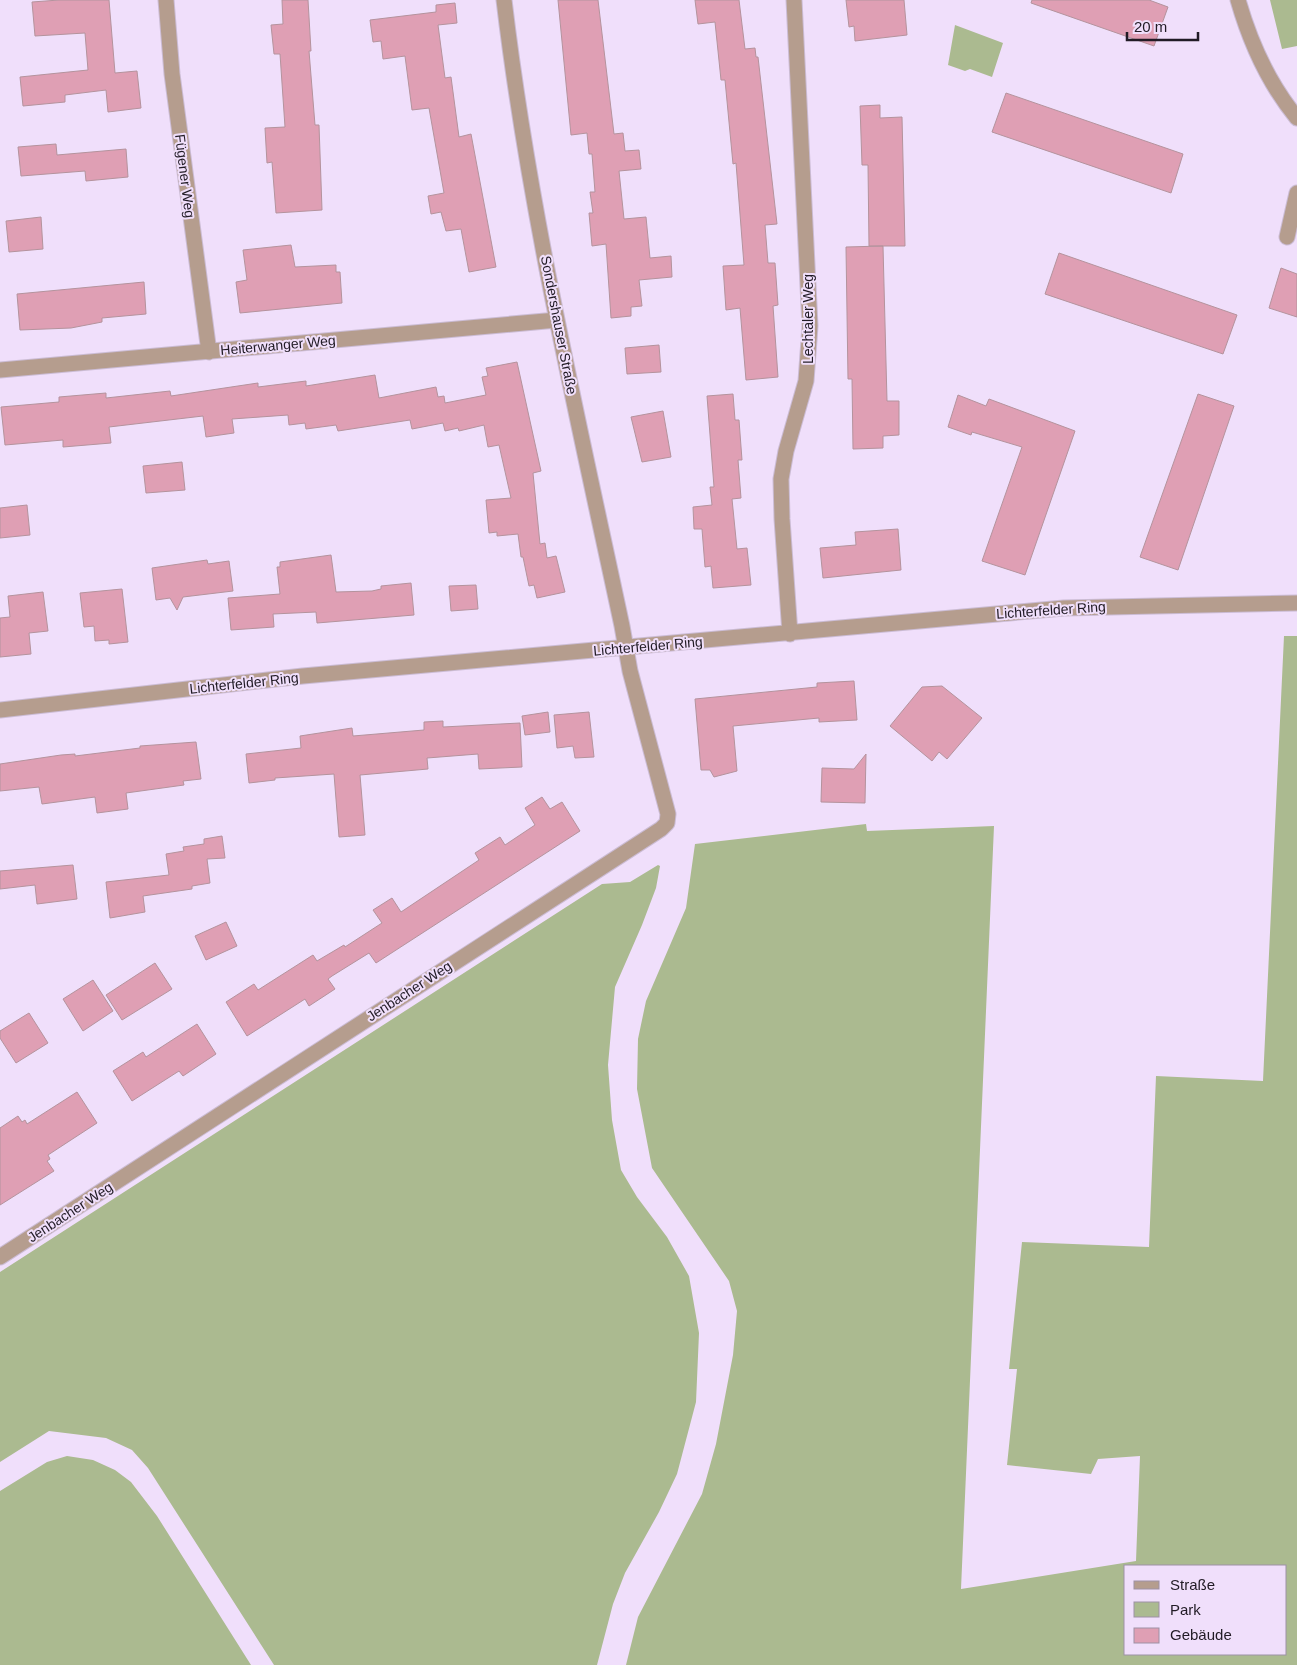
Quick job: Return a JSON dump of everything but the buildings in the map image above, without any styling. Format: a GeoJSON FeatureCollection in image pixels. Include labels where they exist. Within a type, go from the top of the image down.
{"type":"FeatureCollection","features":[{"type":"Feature","properties":{"kind":"street","name":"Fügener Weg"},"geometry":{"type":"LineString","coordinates":[[166,0],[172,74],[209,352]]}},
{"type":"Feature","properties":{"kind":"street","name":"Sondershauser Straße"},"geometry":{"type":"LineString","coordinates":[[504,0],[515,89],[557,320],[626,648]]}},
{"type":"Feature","properties":{"kind":"street","name":"Lechtaler Weg"},"geometry":{"type":"LineString","coordinates":[[790,634],[781,479],[786,451],[806,382],[810,326],[794,0]]}},
{"type":"Feature","properties":{"kind":"street"},"geometry":{"type":"LineString","coordinates":[[1238,0],[1245,25],[1276,91],[1297,118]]}},
{"type":"Feature","properties":{"kind":"street"},"geometry":{"type":"LineString","coordinates":[[1287,237],[1297,192]]}},
{"type":"Feature","properties":{"kind":"street","name":"Heiterwanger Weg"},"geometry":{"type":"LineString","coordinates":[[0,370],[557,320]]}},
{"type":"Feature","properties":{"kind":"street","name":"Lichterfelder Ring"},"geometry":{"type":"LineString","coordinates":[[0,710],[303,676],[790,634],[1064,608],[1297,603]]}},
{"type":"Feature","properties":{"kind":"street","name":"Jenbacher Weg"},"geometry":{"type":"LineString","coordinates":[[0,1257],[661,829],[667,822],[668,814],[630,671],[626,648]]}},
{"type":"Feature","properties":{"kind":"green space"},"geometry":{"type":"Polygon","coordinates":[[[1270,0],[1297,0],[1297,46],[1282,49],[1270,0]]]}},
{"type":"Feature","properties":{"kind":"green space"},"geometry":{"type":"Polygon","coordinates":[[[955,25],[1003,43],[992,77],[970,69],[965,71],[948,65],[955,25]]]}},
{"type":"Feature","properties":{"kind":"green space"},"geometry":{"type":"Polygon","coordinates":[[[1284,636],[1297,636],[1297,1665],[626,1665],[638,1617],[702,1494],[716,1444],[733,1355],[737,1311],[729,1281],[652,1168],[637,1089],[638,1039],[646,1001],[686,908],[695,844],[866,824],[867,831],[994,826],[961,1589],[1136,1561],[1140,1456],[1098,1459],[1091,1474],[1007,1465],[1017,1369],[1009,1369],[1022,1242],[1149,1247],[1156,1076],[1263,1081],[1284,636]]]}},
{"type":"Feature","properties":{"kind":"green space"},"geometry":{"type":"Polygon","coordinates":[[[658,865],[660,866],[656,888],[615,987],[608,1065],[612,1120],[621,1170],[637,1197],[667,1237],[689,1276],[699,1333],[696,1402],[677,1474],[659,1512],[625,1573],[613,1604],[597,1665],[274,1665],[148,1468],[132,1450],[106,1438],[49,1431],[0,1462],[0,1272],[602,884],[630,882],[658,865]]]}},
{"type":"Feature","properties":{"kind":"green space"},"geometry":{"type":"Polygon","coordinates":[[[67,1456],[93,1460],[115,1470],[131,1482],[157,1516],[251,1665],[0,1665],[0,1491],[47,1462],[67,1456]]]}}]}
